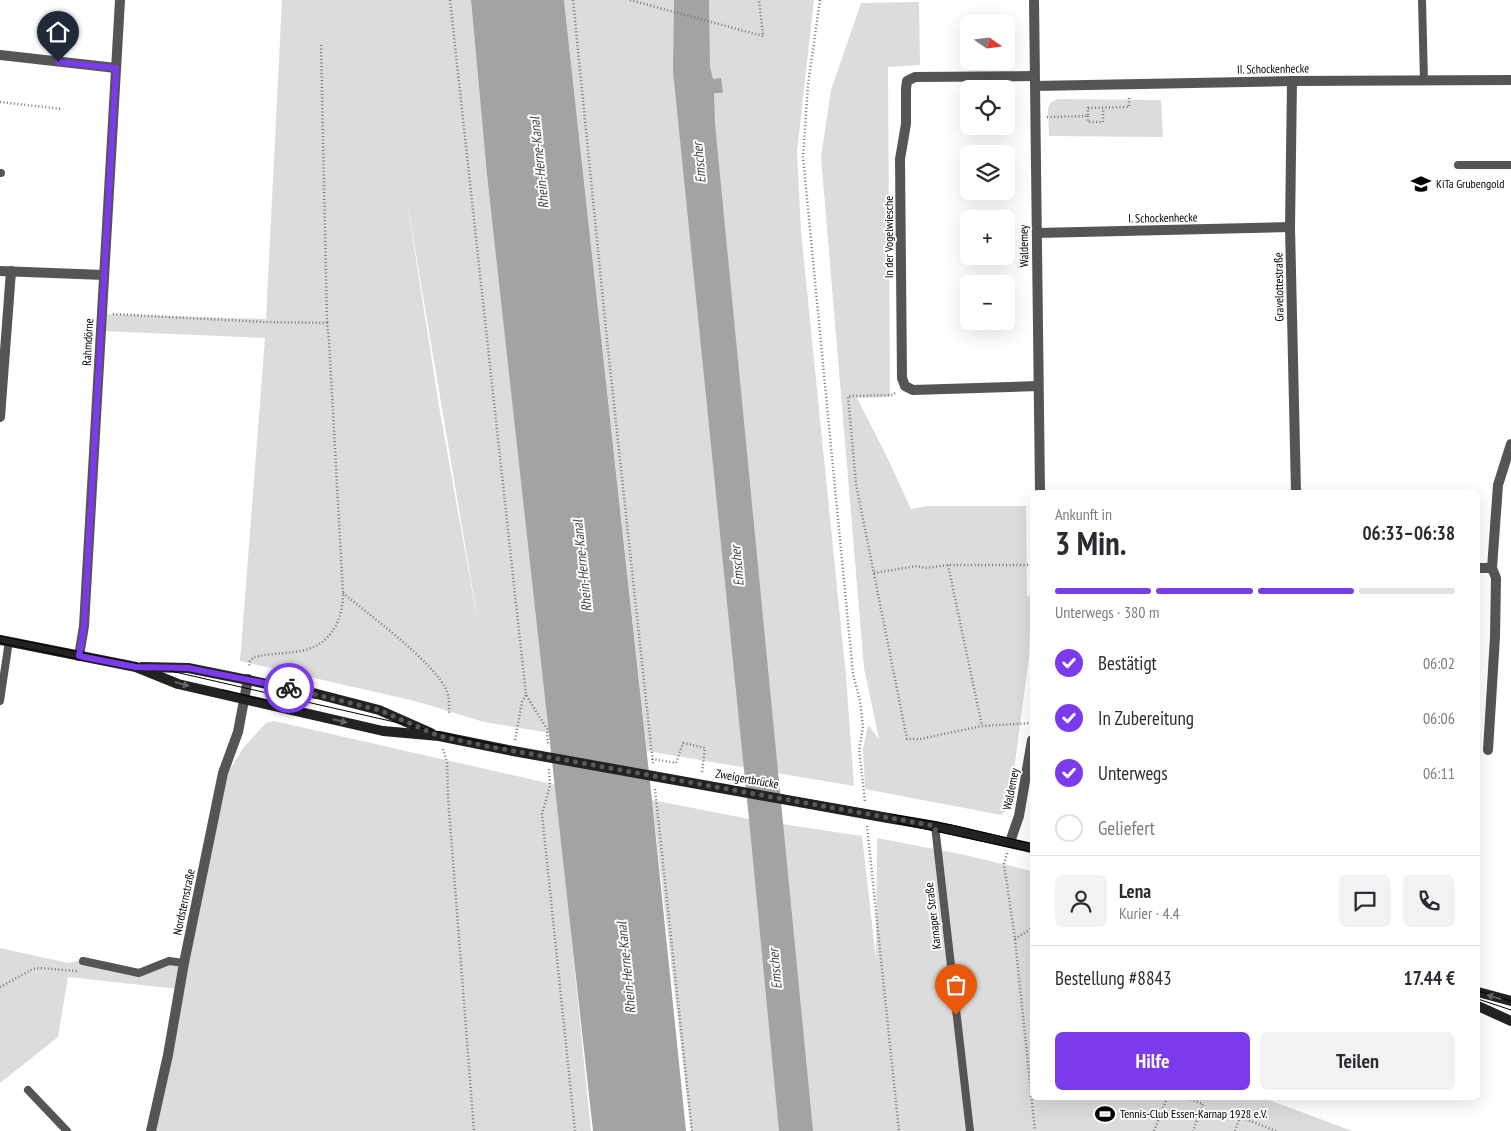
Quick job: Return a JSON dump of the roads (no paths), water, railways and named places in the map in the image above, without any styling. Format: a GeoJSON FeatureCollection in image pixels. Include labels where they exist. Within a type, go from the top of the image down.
{"type":"FeatureCollection","features":[{"type":"Feature","properties":{"kind":"main road"},"geometry":{"type":"LineString","coordinates":[[5,641],[136,667],[188,668],[248,679],[379,710],[439,736]]}},
{"type":"Feature","properties":{"kind":"main road"},"geometry":{"type":"LineString","coordinates":[[136,667],[178,684],[383,730],[439,736]]}},
{"type":"Feature","properties":{"kind":"main road","name":"Zweigertbrücke"},"geometry":{"type":"LineString","coordinates":[[439,736],[513,751],[935,826]]}},
{"type":"Feature","properties":{"kind":"main road"},"geometry":{"type":"LineString","coordinates":[[935,826],[1030,847]]}},
{"type":"Feature","properties":{"kind":"main road"},"geometry":{"type":"LineString","coordinates":[[1480,993],[1511,1002]]}},
{"type":"Feature","properties":{"kind":"main road"},"geometry":{"type":"LineString","coordinates":[[1480,1007],[1511,1021]]}},
{"type":"Feature","properties":{"kind":"street","name":"Rahmdörne"},"geometry":{"type":"LineString","coordinates":[[79,656],[84,626],[120,0]]}},
{"type":"Feature","properties":{"kind":"street","name":"Waldemey"},"geometry":{"type":"LineString","coordinates":[[1034,0],[1040,490]]}},
{"type":"Feature","properties":{"kind":"street"},"geometry":{"type":"LineString","coordinates":[[0,55],[116,68]]}},
{"type":"Feature","properties":{"kind":"street","name":"In der Vogelwiesche"},"geometry":{"type":"LineString","coordinates":[[1034,81],[915,77],[908,81],[906,89],[906,124],[900,159],[902,378],[905,386],[913,390],[1038,386]]}},
{"type":"Feature","properties":{"kind":"street","name":"II. Schockenhecke"},"geometry":{"type":"LineString","coordinates":[[1034,81],[1128,84],[1511,80]]}},
{"type":"Feature","properties":{"kind":"street","name":"Gravelottestraße"},"geometry":{"type":"LineString","coordinates":[[1292,81],[1290,227],[1296,490]]}},
{"type":"Feature","properties":{"kind":"street","name":"I. Schockenhecke"},"geometry":{"type":"LineString","coordinates":[[1037,233],[1290,227]]}},
{"type":"Feature","properties":{"kind":"street"},"geometry":{"type":"LineString","coordinates":[[0,271],[104,275]]}},
{"type":"Feature","properties":{"kind":"street"},"geometry":{"type":"LineString","coordinates":[[0,417],[11,271]]}},
{"type":"Feature","properties":{"kind":"street"},"geometry":{"type":"LineString","coordinates":[[1488,750],[1496,578],[1492,568],[1498,485],[1511,444]]}},
{"type":"Feature","properties":{"kind":"street"},"geometry":{"type":"LineString","coordinates":[[1480,568],[1492,568]]}},
{"type":"Feature","properties":{"kind":"street","name":"Nordsternstraße"},"geometry":{"type":"LineString","coordinates":[[151,1131],[224,773],[238,732],[248,679]]}},
{"type":"Feature","properties":{"kind":"street"},"geometry":{"type":"LineString","coordinates":[[1480,724],[1489,723]]}},
{"type":"Feature","properties":{"kind":"street","name":"Waldemey"},"geometry":{"type":"LineString","coordinates":[[1010,842],[1018,816],[1030,751]]}},
{"type":"Feature","properties":{"kind":"lane"},"geometry":{"type":"LineString","coordinates":[[1422,0],[1424,81]]}},
{"type":"Feature","properties":{"kind":"lane"},"geometry":{"type":"LineString","coordinates":[[1458,164],[1511,165]]}},
{"type":"Feature","properties":{"kind":"lane"},"geometry":{"type":"LineString","coordinates":[[0,701],[5,641]]}},
{"type":"Feature","properties":{"kind":"lane","name":"Karnaper Straße"},"geometry":{"type":"LineString","coordinates":[[935,826],[970,1131]]}},
{"type":"Feature","properties":{"kind":"lane"},"geometry":{"type":"LineString","coordinates":[[83,961],[139,973],[170,961],[184,963]]}},
{"type":"Feature","properties":{"kind":"lane"},"geometry":{"type":"LineString","coordinates":[[28,1090],[67,1131]]}},
{"type":"Feature","properties":{"kind":"water","name":"Rhein-Herne-Kanal"},"geometry":{"type":"Polygon","coordinates":[[[471,0],[564,0],[652,800],[686,1131],[593,1131],[487,175],[471,0]]]}},
{"type":"Feature","properties":{"kind":"water","name":"Emscher"},"geometry":{"type":"Polygon","coordinates":[[[674,0],[709,0],[710,67],[713,79],[721,78],[723,93],[715,93],[714,95],[715,124],[813,1131],[779,1131],[673,71],[674,0]]]}},
{"type":"Feature","properties":{"kind":"tram line"},"geometry":{"type":"LineString","coordinates":[[0,636],[153,667],[487,743],[952,825],[1030,844]]}},
{"type":"Feature","properties":{"kind":"tram line"},"geometry":{"type":"LineString","coordinates":[[0,643],[83,660]]}},
{"type":"Feature","properties":{"kind":"tram line"},"geometry":{"type":"LineString","coordinates":[[223,690],[305,710]]}},
{"type":"Feature","properties":{"kind":"tram line"},"geometry":{"type":"LineString","coordinates":[[897,823],[1030,852]]}},
{"type":"Feature","properties":{"kind":"tram line"},"geometry":{"type":"LineString","coordinates":[[1480,992],[1511,1001]]}},
{"type":"Feature","properties":{"kind":"tram line"},"geometry":{"type":"LineString","coordinates":[[1480,1000],[1511,1010]]}},
{"type":"Feature","properties":{"kind":"place","name":"KiTa Grubengold"},"geometry":{"type":"Point","coordinates":[1421,184]}},
{"type":"Feature","properties":{"kind":"place","name":"Tennis-Club Essen-Karnap 1928 e.V."},"geometry":{"type":"Point","coordinates":[1105,1114]}}]}
